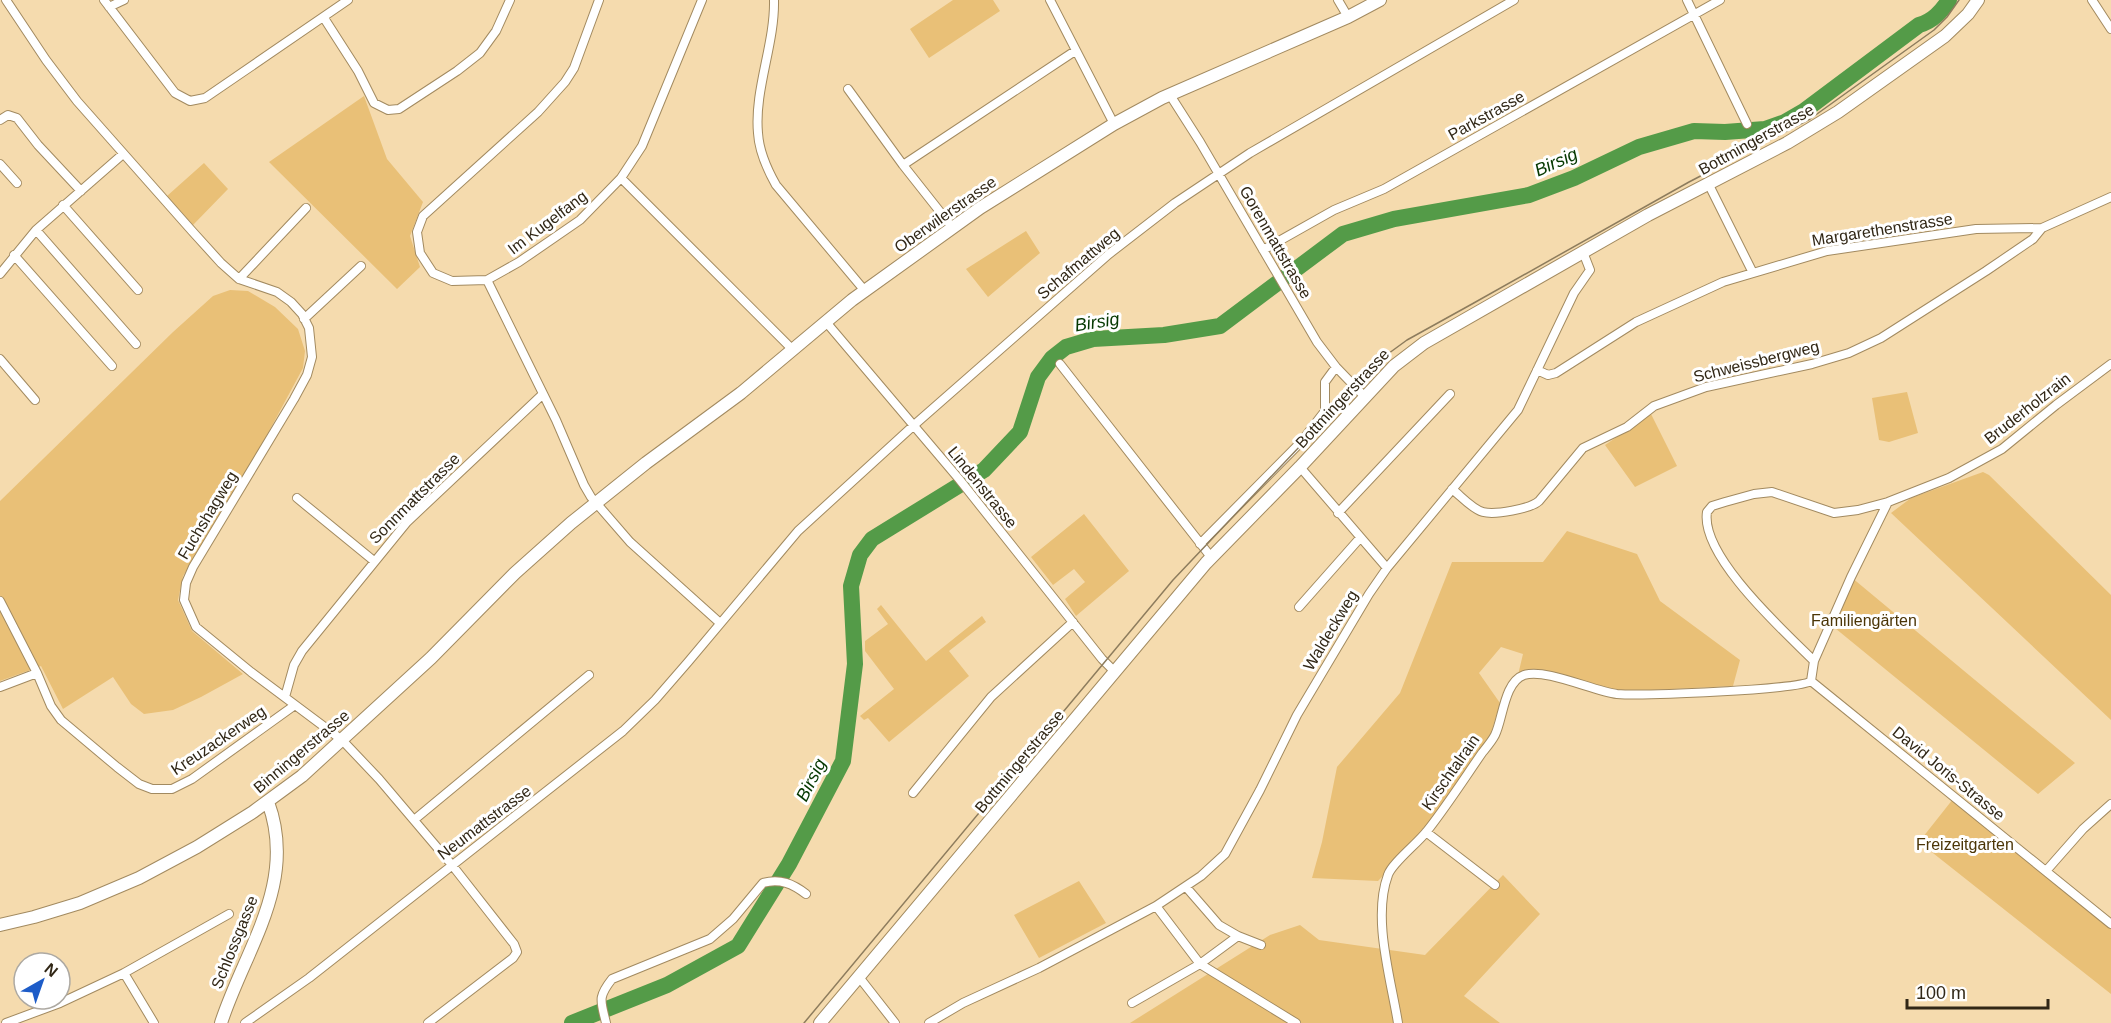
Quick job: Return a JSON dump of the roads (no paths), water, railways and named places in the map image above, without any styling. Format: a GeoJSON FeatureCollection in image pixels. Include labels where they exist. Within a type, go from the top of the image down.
{"type":"FeatureCollection","features":[{"type":"Feature","properties":{"kind":"main road","name":"Oberwilerstrasse"},"geometry":{"type":"LineString","coordinates":[[571,523],[741,393],[826,322],[952,227],[1114,124],[1170,94],[1380,0]]}},
{"type":"Feature","properties":{"kind":"main road","name":"Bottmingerstrasse"},"geometry":{"type":"LineString","coordinates":[[820,1023],[1211,557],[1300,467],[1394,366],[1414,350],[1583,252],[1708,183],[1787,143],[1838,112],[1945,36],[1968,14],[1977,0]]}},
{"type":"Feature","properties":{"kind":"main road","name":"Binningerstrasse"},"geometry":{"type":"LineString","coordinates":[[0,925],[80,903],[139,878],[197,847],[268,802],[302,776],[342,740],[431,658],[515,573],[571,523]]}},
{"type":"Feature","properties":{"kind":"main road","name":"Schlossgasse"},"geometry":{"type":"LineString","coordinates":[[221,1023],[231,992],[264,920],[277,872],[274,817],[268,802]]}},
{"type":"Feature","properties":{"kind":"street","name":"Fuchshagweg"},"geometry":{"type":"LineString","coordinates":[[6,0],[77,101],[206,247],[239,279],[277,292],[291,302],[304,319],[311,338],[310,369],[193,567],[186,583],[184,600],[196,627],[342,740],[379,779],[452,865],[514,944],[517,952],[513,958],[428,1023]]}},
{"type":"Feature","properties":{"kind":"street"},"geometry":{"type":"LineString","coordinates":[[124,0],[106,4],[175,93],[190,101],[205,98],[348,0]]}},
{"type":"Feature","properties":{"kind":"street"},"geometry":{"type":"LineString","coordinates":[[324,18],[358,71],[374,103],[388,110],[399,109],[480,53],[496,31],[510,0]]}},
{"type":"Feature","properties":{"kind":"street","name":"Im Kugelfang"},"geometry":{"type":"LineString","coordinates":[[598,0],[574,68],[565,82],[530,119],[449,190],[423,216],[417,239],[420,254],[433,273],[452,281],[487,280],[519,262],[580,220],[621,178],[642,146],[702,0]]}},
{"type":"Feature","properties":{"kind":"street"},"geometry":{"type":"LineString","coordinates":[[774,0],[770,49],[760,97],[758,133],[765,164],[776,185],[866,291]]}},
{"type":"Feature","properties":{"kind":"street"},"geometry":{"type":"LineString","coordinates":[[1050,0],[1114,124]]}},
{"type":"Feature","properties":{"kind":"street"},"geometry":{"type":"LineString","coordinates":[[1338,0],[1348,16]]}},
{"type":"Feature","properties":{"kind":"street","name":"Schafmattweg"},"geometry":{"type":"LineString","coordinates":[[720,623],[793,536],[913,426],[1109,254],[1175,203],[1250,153],[1514,0]]}},
{"type":"Feature","properties":{"kind":"street"},"geometry":{"type":"LineString","coordinates":[[1687,0],[1747,124]]}},
{"type":"Feature","properties":{"kind":"street","name":"Parkstrasse"},"geometry":{"type":"LineString","coordinates":[[1263,250],[1334,210],[1384,189],[1720,0]]}},
{"type":"Feature","properties":{"kind":"street"},"geometry":{"type":"LineString","coordinates":[[2092,0],[2111,28]]}},
{"type":"Feature","properties":{"kind":"street"},"geometry":{"type":"LineString","coordinates":[[903,165],[1075,51]]}},
{"type":"Feature","properties":{"kind":"street"},"geometry":{"type":"LineString","coordinates":[[848,89],[903,165],[952,227]]}},
{"type":"Feature","properties":{"kind":"street","name":"Gorenmattstrasse"},"geometry":{"type":"LineString","coordinates":[[1170,94],[1317,342],[1336,367],[1365,397]]}},
{"type":"Feature","properties":{"kind":"street"},"geometry":{"type":"LineString","coordinates":[[0,120],[8,115],[17,118],[38,145],[81,191]]}},
{"type":"Feature","properties":{"kind":"street"},"geometry":{"type":"LineString","coordinates":[[0,272],[36,230],[123,154]]}},
{"type":"Feature","properties":{"kind":"street"},"geometry":{"type":"LineString","coordinates":[[0,164],[17,183]]}},
{"type":"Feature","properties":{"kind":"street"},"geometry":{"type":"LineString","coordinates":[[621,178],[793,350]]}},
{"type":"Feature","properties":{"kind":"street"},"geometry":{"type":"LineString","coordinates":[[1708,183],[1753,273]]}},
{"type":"Feature","properties":{"kind":"street","name":"Margarethenstrasse"},"geometry":{"type":"LineString","coordinates":[[1537,370],[1548,375],[1556,373],[1636,322],[1723,282],[1829,250],[1976,228],[2042,228],[2111,196]]}},
{"type":"Feature","properties":{"kind":"street"},"geometry":{"type":"LineString","coordinates":[[63,206],[138,290]]}},
{"type":"Feature","properties":{"kind":"street"},"geometry":{"type":"LineString","coordinates":[[239,279],[306,208]]}},
{"type":"Feature","properties":{"kind":"street","name":"Schweissbergweg"},"geometry":{"type":"LineString","coordinates":[[1452,489],[1484,512],[1493,513],[1531,507],[1539,501],[1583,448],[1627,427],[1654,406],[1706,387],[1812,364],[1849,353],[1881,338],[1954,291],[2032,239],[2042,228]]}},
{"type":"Feature","properties":{"kind":"street"},"geometry":{"type":"LineString","coordinates":[[36,230],[136,344]]}},
{"type":"Feature","properties":{"kind":"street","name":"Waldeckweg"},"geometry":{"type":"LineString","coordinates":[[929,1023],[963,1003],[1039,968],[1156,906],[1186,887],[1225,854],[1297,715],[1364,602],[1387,568],[1518,410],[1574,293],[1590,270],[1583,252]]}},
{"type":"Feature","properties":{"kind":"street"},"geometry":{"type":"LineString","coordinates":[[14,255],[112,366]]}},
{"type":"Feature","properties":{"kind":"street"},"geometry":{"type":"LineString","coordinates":[[304,319],[361,266]]}},
{"type":"Feature","properties":{"kind":"street"},"geometry":{"type":"LineString","coordinates":[[487,280],[543,394],[584,485],[596,503],[630,542],[720,623]]}},
{"type":"Feature","properties":{"kind":"street","name":"Lindenstrasse"},"geometry":{"type":"LineString","coordinates":[[826,322],[959,479],[1114,672]]}},
{"type":"Feature","properties":{"kind":"street"},"geometry":{"type":"LineString","coordinates":[[0,360],[34,400]]}},
{"type":"Feature","properties":{"kind":"street"},"geometry":{"type":"LineString","coordinates":[[1060,364],[1211,557]]}},
{"type":"Feature","properties":{"kind":"street","name":"Bruderholzrain"},"geometry":{"type":"LineString","coordinates":[[1814,661],[1745,591],[1727,566],[1710,533],[1707,512],[1712,506],[1772,492],[1834,513],[1858,510],[1888,502],[1949,478],[2002,449],[2111,364]]}},
{"type":"Feature","properties":{"kind":"street","name":"Bottmingerstrasse"},"geometry":{"type":"LineString","coordinates":[[1200,544],[1301,442],[1325,411],[1325,382],[1336,367]]}},
{"type":"Feature","properties":{"kind":"street","name":"Sonnmattstrasse"},"geometry":{"type":"LineString","coordinates":[[285,697],[294,665],[302,651],[407,522],[543,394]]}},
{"type":"Feature","properties":{"kind":"street"},"geometry":{"type":"LineString","coordinates":[[1338,513],[1450,394]]}},
{"type":"Feature","properties":{"kind":"street"},"geometry":{"type":"LineString","coordinates":[[1300,467],[1387,568]]}},
{"type":"Feature","properties":{"kind":"street"},"geometry":{"type":"LineString","coordinates":[[297,498],[374,561]]}},
{"type":"Feature","properties":{"kind":"street"},"geometry":{"type":"LineString","coordinates":[[1811,681],[1814,661],[1888,502]]}},
{"type":"Feature","properties":{"kind":"street"},"geometry":{"type":"LineString","coordinates":[[1299,607],[1360,538]]}},
{"type":"Feature","properties":{"kind":"street","name":"Kreuzackerweg"},"geometry":{"type":"LineString","coordinates":[[0,601],[37,673],[51,706],[61,720],[139,784],[152,789],[172,789],[192,779],[295,705]]}},
{"type":"Feature","properties":{"kind":"street"},"geometry":{"type":"LineString","coordinates":[[913,793],[991,697],[1073,622]]}},
{"type":"Feature","properties":{"kind":"street","name":"Neumattstrasse"},"geometry":{"type":"LineString","coordinates":[[245,1023],[309,978],[624,731],[655,700],[720,623]]}},
{"type":"Feature","properties":{"kind":"street"},"geometry":{"type":"LineString","coordinates":[[0,687],[37,673]]}},
{"type":"Feature","properties":{"kind":"street","name":"Kirschtalrain"},"geometry":{"type":"LineString","coordinates":[[1398,1023],[1382,930],[1381,907],[1388,873],[1426,832],[1495,735],[1509,692],[1516,680],[1524,675],[1539,674],[1616,694],[1694,693],[1790,686],[1807,684],[1811,681]]}},
{"type":"Feature","properties":{"kind":"street"},"geometry":{"type":"LineString","coordinates":[[414,820],[590,675]]}},
{"type":"Feature","properties":{"kind":"street","name":"David Joris-Strasse"},"geometry":{"type":"LineString","coordinates":[[1811,681],[2111,924]]}},
{"type":"Feature","properties":{"kind":"street"},"geometry":{"type":"LineString","coordinates":[[2046,871],[2083,829],[2111,804]]}},
{"type":"Feature","properties":{"kind":"street"},"geometry":{"type":"LineString","coordinates":[[1426,832],[1495,885]]}},
{"type":"Feature","properties":{"kind":"street"},"geometry":{"type":"LineString","coordinates":[[606,1020],[601,1000],[603,991],[612,979],[710,939],[733,920],[763,883],[787,882],[806,894]]}},
{"type":"Feature","properties":{"kind":"street"},"geometry":{"type":"LineString","coordinates":[[1186,887],[1219,925],[1261,945]]}},
{"type":"Feature","properties":{"kind":"street"},"geometry":{"type":"LineString","coordinates":[[1156,906],[1200,964],[1296,1023]]}},
{"type":"Feature","properties":{"kind":"street"},"geometry":{"type":"LineString","coordinates":[[6,1023],[60,1003],[124,973],[229,914]]}},
{"type":"Feature","properties":{"kind":"street"},"geometry":{"type":"LineString","coordinates":[[1132,1003],[1200,964],[1239,936]]}},
{"type":"Feature","properties":{"kind":"street"},"geometry":{"type":"LineString","coordinates":[[124,973],[154,1023]]}},
{"type":"Feature","properties":{"kind":"street"},"geometry":{"type":"LineString","coordinates":[[859,977],[896,1023]]}},
{"type":"Feature","properties":{"kind":"waterway","name":"Birsig"},"geometry":{"type":"LineString","coordinates":[[572,1023],[667,985],[738,946],[789,864],[843,761],[855,664],[851,586],[860,555],[872,539],[984,470],[1020,432],[1038,377],[1052,358],[1066,347],[1093,339],[1164,335],[1220,326],[1343,234],[1394,219],[1529,195],[1574,178],[1639,147],[1694,131],[1725,132],[1765,129],[1785,122],[1804,111],[1919,25],[1933,18],[1949,0]]}},
{"type":"Feature","properties":{"kind":"tram line"},"geometry":{"type":"LineString","coordinates":[[804,1023],[1173,580],[1320,425],[1342,396],[1370,367],[1407,340],[1689,182],[1810,119],[1934,30],[1959,0]]}},
{"type":"Feature","properties":{"kind":"park label","name":"Familiengärten"},"geometry":{"type":"Point","coordinates":[1864,620]}},
{"type":"Feature","properties":{"kind":"park label","name":"Freizeitgarten"},"geometry":{"type":"Point","coordinates":[1965,844]}}]}
